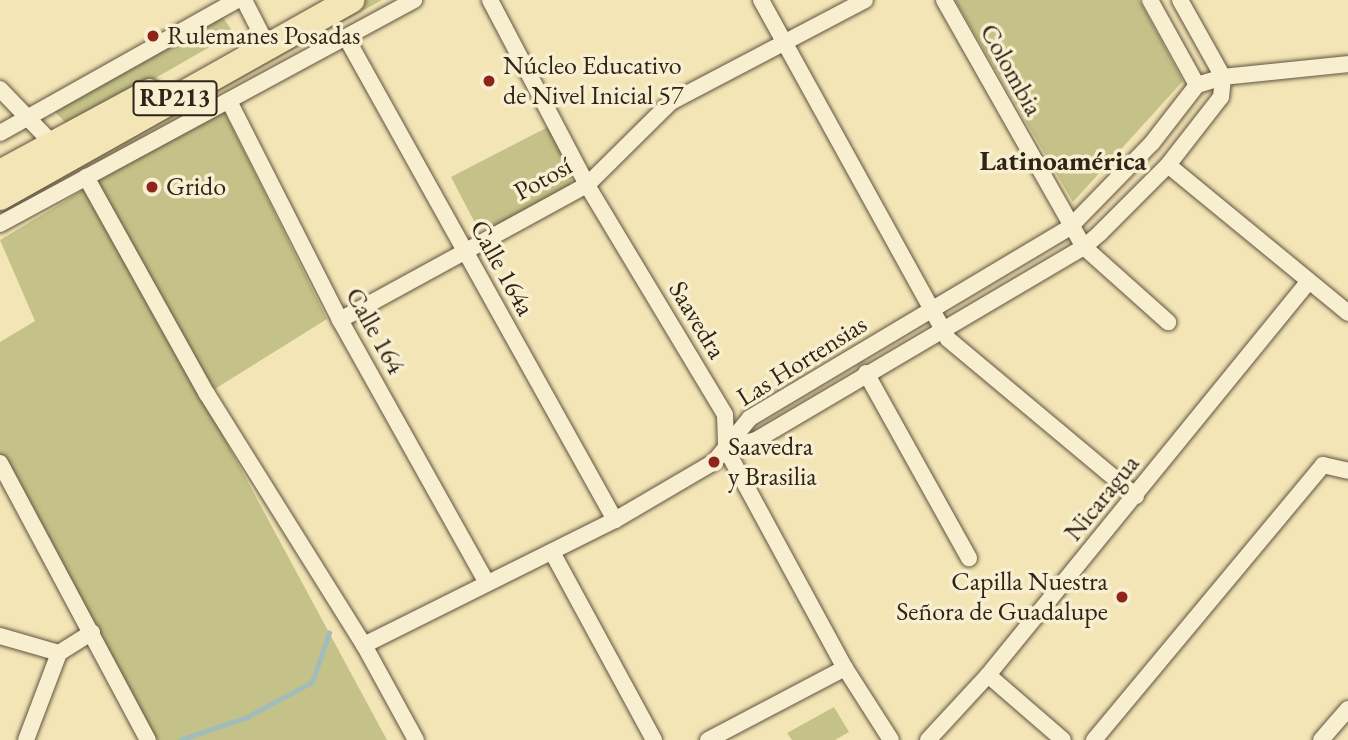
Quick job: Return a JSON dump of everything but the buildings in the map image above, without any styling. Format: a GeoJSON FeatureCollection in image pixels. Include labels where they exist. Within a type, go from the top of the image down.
{"type":"FeatureCollection","features":[{"type":"Feature","properties":{"kind":"main road","name":"RP213"},"geometry":{"type":"LineString","coordinates":[[0,173],[317,0]]}},
{"type":"Feature","properties":{"kind":"main road","name":"RP213"},"geometry":{"type":"LineString","coordinates":[[0,197],[351,0]]}},
{"type":"Feature","properties":{"kind":"street"},"geometry":{"type":"LineString","coordinates":[[0,133],[237,0]]}},
{"type":"Feature","properties":{"kind":"street"},"geometry":{"type":"LineString","coordinates":[[244,0],[260,32]]}},
{"type":"Feature","properties":{"kind":"street"},"geometry":{"type":"LineString","coordinates":[[0,224],[347,39],[414,0]]}},
{"type":"Feature","properties":{"kind":"street","name":"Saavedra"},"geometry":{"type":"LineString","coordinates":[[490,0],[587,185],[725,415],[726,449],[845,668],[891,740]]}},
{"type":"Feature","properties":{"kind":"street"},"geometry":{"type":"LineString","coordinates":[[761,0],[948,340],[1136,496]]}},
{"type":"Feature","properties":{"kind":"street","name":"Potosí"},"geometry":{"type":"LineString","coordinates":[[340,320],[463,250],[587,185],[671,102],[865,0]]}},
{"type":"Feature","properties":{"kind":"street","name":"Colombia"},"geometry":{"type":"LineString","coordinates":[[944,0],[1070,227],[1084,247],[1168,322]]}},
{"type":"Feature","properties":{"kind":"street"},"geometry":{"type":"LineString","coordinates":[[1150,0],[1197,85],[1223,77],[1348,64]]}},
{"type":"Feature","properties":{"kind":"street"},"geometry":{"type":"LineString","coordinates":[[1180,0],[1223,77]]}},
{"type":"Feature","properties":{"kind":"street","name":"Calle 164a"},"geometry":{"type":"LineString","coordinates":[[347,39],[615,520]]}},
{"type":"Feature","properties":{"kind":"street","name":"Las Hortensias"},"geometry":{"type":"LineString","coordinates":[[726,449],[758,439],[1084,247],[1168,164],[1221,97],[1223,77]]}},
{"type":"Feature","properties":{"kind":"street","name":"Las Hortensias"},"geometry":{"type":"LineString","coordinates":[[726,449],[750,418],[1070,227],[1152,143],[1197,85]]}},
{"type":"Feature","properties":{"kind":"street"},"geometry":{"type":"LineString","coordinates":[[0,89],[30,117],[53,144]]}},
{"type":"Feature","properties":{"kind":"street","name":"Calle 164"},"geometry":{"type":"LineString","coordinates":[[229,102],[340,320],[486,581]]}},
{"type":"Feature","properties":{"kind":"street"},"geometry":{"type":"LineString","coordinates":[[1168,164],[1348,313]]}},
{"type":"Feature","properties":{"kind":"street"},"geometry":{"type":"LineString","coordinates":[[86,177],[207,394],[363,645],[416,740]]}},
{"type":"Feature","properties":{"kind":"street","name":"Nicaragua"},"geometry":{"type":"LineString","coordinates":[[928,740],[988,675],[1309,281]]}},
{"type":"Feature","properties":{"kind":"street"},"geometry":{"type":"LineString","coordinates":[[866,373],[969,558]]}},
{"type":"Feature","properties":{"kind":"street"},"geometry":{"type":"LineString","coordinates":[[363,645],[486,581],[615,520],[714,462],[726,449]]}},
{"type":"Feature","properties":{"kind":"street"},"geometry":{"type":"LineString","coordinates":[[0,463],[148,740]]}},
{"type":"Feature","properties":{"kind":"street"},"geometry":{"type":"LineString","coordinates":[[1094,740],[1324,465],[1348,471]]}},
{"type":"Feature","properties":{"kind":"street"},"geometry":{"type":"LineString","coordinates":[[552,552],[654,740]]}},
{"type":"Feature","properties":{"kind":"street"},"geometry":{"type":"LineString","coordinates":[[26,740],[59,653],[92,632]]}},
{"type":"Feature","properties":{"kind":"street"},"geometry":{"type":"LineString","coordinates":[[0,636],[59,653]]}},
{"type":"Feature","properties":{"kind":"street"},"geometry":{"type":"LineString","coordinates":[[708,740],[845,668]]}},
{"type":"Feature","properties":{"kind":"street"},"geometry":{"type":"LineString","coordinates":[[988,675],[1063,740]]}},
{"type":"Feature","properties":{"kind":"street"},"geometry":{"type":"LineString","coordinates":[[1321,740],[1348,709]]}},
{"type":"Feature","properties":{"kind":"shaded area"},"geometry":{"type":"Polygon","coordinates":[[[361,0],[382,0],[0,213],[0,203],[361,0]]]}},
{"type":"Feature","properties":{"kind":"shaded area"},"geometry":{"type":"Polygon","coordinates":[[[955,0],[1139,0],[1183,81],[1073,202],[955,0]]]}},
{"type":"Feature","properties":{"kind":"shaded area"},"geometry":{"type":"Polygon","coordinates":[[[218,11],[234,33],[70,127],[47,104],[218,11]]]}},
{"type":"Feature","properties":{"kind":"shaded area"},"geometry":{"type":"Polygon","coordinates":[[[222,107],[327,319],[202,397],[387,740],[157,740],[0,457],[0,342],[35,321],[0,240],[222,107]]]}},
{"type":"Feature","properties":{"kind":"shaded area"},"geometry":{"type":"Polygon","coordinates":[[[548,127],[573,174],[570,187],[491,229],[475,223],[451,177],[548,127]]]}},
{"type":"Feature","properties":{"kind":"shaded area"},"geometry":{"type":"Polygon","coordinates":[[[834,707],[849,732],[835,740],[792,740],[787,733],[834,707]]]}},
{"type":"Feature","properties":{"kind":"waterway"},"geometry":{"type":"LineString","coordinates":[[180,740],[247,717],[312,682],[329,633]]}},
{"type":"Feature","properties":{"kind":"place","name":"Rulemanes Posadas"},"geometry":{"type":"Point","coordinates":[153,36]}},
{"type":"Feature","properties":{"kind":"place","name":"Núcleo Educativo de Nivel Inicial 57"},"geometry":{"type":"Point","coordinates":[489,81]}},
{"type":"Feature","properties":{"kind":"place","name":"Grido"},"geometry":{"type":"Point","coordinates":[152,187]}},
{"type":"Feature","properties":{"kind":"place","name":"Saavedra y Brasilia"},"geometry":{"type":"Point","coordinates":[714,462]}},
{"type":"Feature","properties":{"kind":"place","name":"Capilla Nuestra Señora de Guadalupe"},"geometry":{"type":"Point","coordinates":[1122,597]}},
{"type":"Feature","properties":{"kind":"district","name":"Latinoamérica"},"geometry":{"type":"Point","coordinates":[1063,160]}}]}
